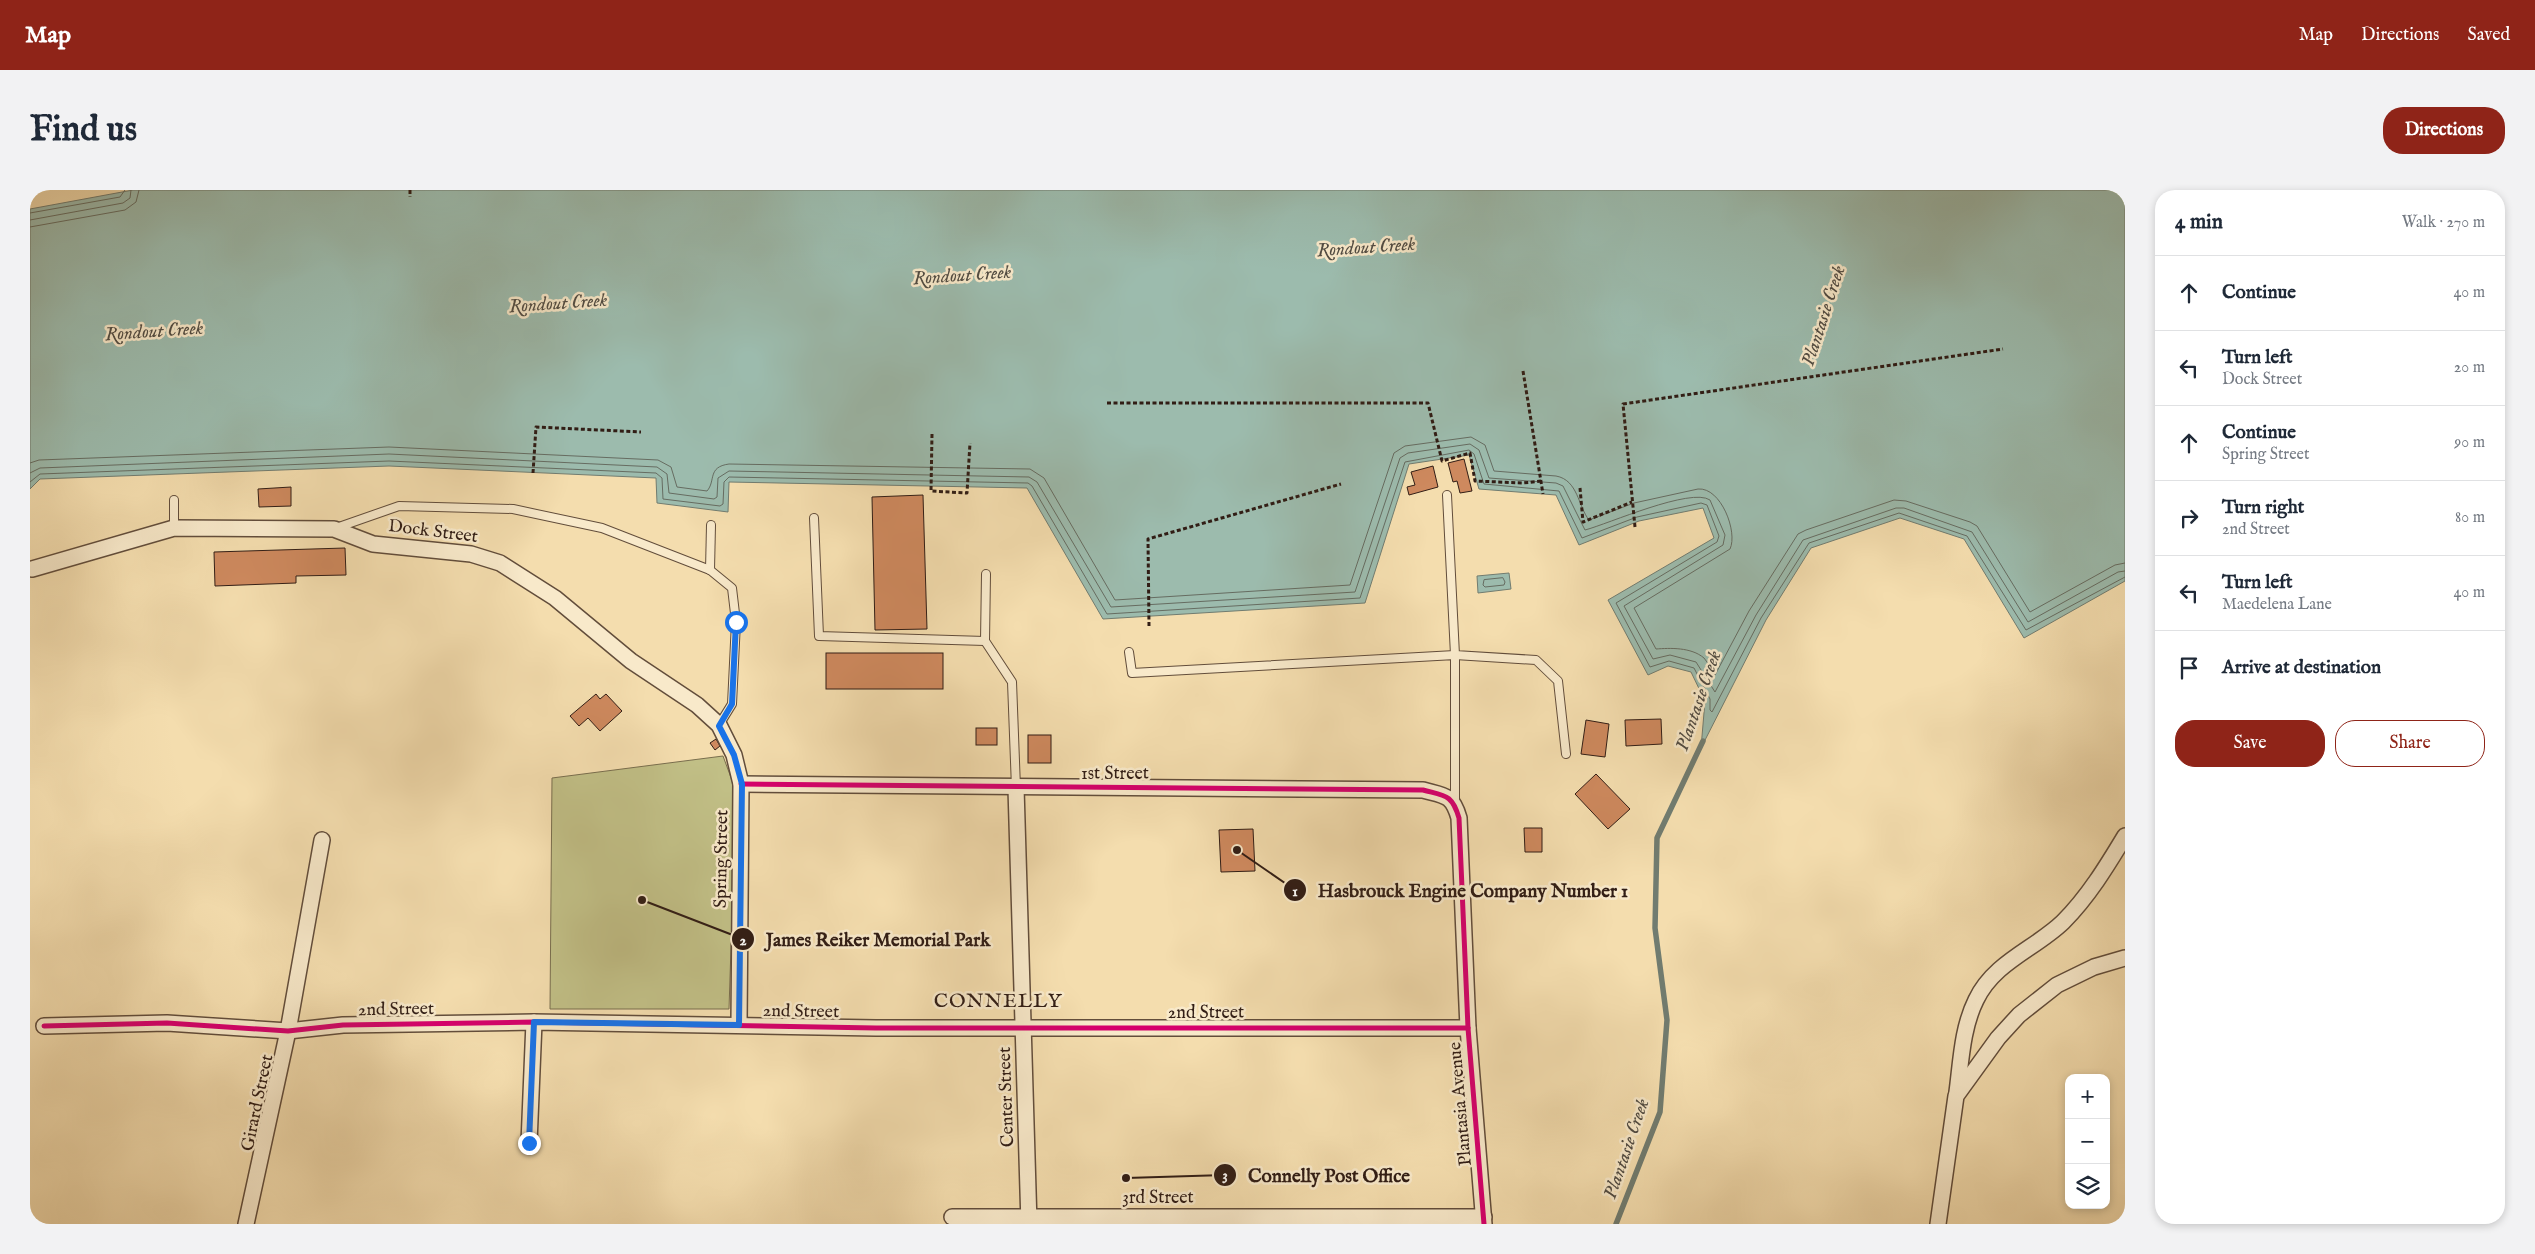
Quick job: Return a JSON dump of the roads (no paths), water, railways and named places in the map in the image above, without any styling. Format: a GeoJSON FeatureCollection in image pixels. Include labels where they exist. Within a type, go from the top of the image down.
{"type":"FeatureCollection","features":[{"type":"Feature","properties":{"kind":"street","name":"Dock Street"},"geometry":{"type":"LineString","coordinates":[[32,569],[174,528],[334,529],[373,544],[471,554],[500,563],[555,598],[631,661],[697,705],[719,726],[734,755],[742,784]]}},
{"type":"Feature","properties":{"kind":"street","name":"1st Street"},"geometry":{"type":"LineString","coordinates":[[742,784],[1016,788],[1423,790],[1447,796],[1455,803]]}},
{"type":"Feature","properties":{"kind":"street","name":"Spring Street"},"geometry":{"type":"LineString","coordinates":[[739,1025],[742,784]]}},
{"type":"Feature","properties":{"kind":"street","name":"Center Street"},"geometry":{"type":"LineString","coordinates":[[1016,788],[1029,1220]]}},
{"type":"Feature","properties":{"kind":"street","name":"Plantasia Avenue"},"geometry":{"type":"LineString","coordinates":[[1455,803],[1459,818],[1468,1028],[1484,1220]]}},
{"type":"Feature","properties":{"kind":"street"},"geometry":{"type":"LineString","coordinates":[[1938,1224],[1965,1034],[1976,1000],[1991,977],[2019,953],[2062,923],[2072,912],[2102,874],[2125,836]]}},
{"type":"Feature","properties":{"kind":"street","name":"Girard Street"},"geometry":{"type":"LineString","coordinates":[[246,1224],[288,1030],[322,840]]}},
{"type":"Feature","properties":{"kind":"street"},"geometry":{"type":"LineString","coordinates":[[1956,1096],[1998,1038],[2019,1015],[2057,985],[2094,967],[2125,958]]}},
{"type":"Feature","properties":{"kind":"street","name":"2nd Street"},"geometry":{"type":"LineString","coordinates":[[44,1026],[167,1023],[288,1030],[343,1025],[534,1022],[876,1028],[1468,1028]]}},
{"type":"Feature","properties":{"kind":"street"},"geometry":{"type":"LineString","coordinates":[[529,1143],[534,1022]]}},
{"type":"Feature","properties":{"kind":"street","name":"3rd Street"},"geometry":{"type":"LineString","coordinates":[[952,1217],[1029,1220],[1484,1220]]}},
{"type":"Feature","properties":{"kind":"lane"},"geometry":{"type":"LineString","coordinates":[[1446,495],[1455,655],[1455,803]]}},
{"type":"Feature","properties":{"kind":"lane"},"geometry":{"type":"LineString","coordinates":[[174,500],[174,528]]}},
{"type":"Feature","properties":{"kind":"lane"},"geometry":{"type":"LineString","coordinates":[[334,529],[399,506],[513,510],[602,528],[710,570],[732,588],[736,622],[732,704],[719,726]]}},
{"type":"Feature","properties":{"kind":"lane"},"geometry":{"type":"LineString","coordinates":[[814,518],[819,636],[985,641]]}},
{"type":"Feature","properties":{"kind":"lane"},"geometry":{"type":"LineString","coordinates":[[710,570],[711,525]]}},
{"type":"Feature","properties":{"kind":"lane"},"geometry":{"type":"LineString","coordinates":[[986,574],[985,641],[1012,682],[1016,788]]}},
{"type":"Feature","properties":{"kind":"lane"},"geometry":{"type":"LineString","coordinates":[[1129,652],[1132,673],[1455,655],[1536,660],[1558,681],[1566,754]]}},
{"type":"Feature","properties":{"kind":"water","name":"Rondout Creek"},"geometry":{"type":"Polygon","coordinates":[[[133,190],[2125,190],[2125,581],[2024,638],[1964,539],[1900,518],[1811,548],[1766,620],[1701,748],[1705,701],[1691,672],[1668,666],[1648,675],[1608,600],[1714,538],[1703,508],[1639,521],[1579,545],[1556,495],[1479,489],[1469,455],[1409,464],[1365,603],[1103,619],[1027,488],[729,482],[728,512],[657,503],[656,478],[389,466],[40,479],[30,489],[30,209],[133,190]]]}},
{"type":"Feature","properties":{"kind":"water"},"geometry":{"type":"Polygon","coordinates":[[[1509,573],[1511,589],[1478,593],[1477,576],[1509,573]]]}},
{"type":"Feature","properties":{"kind":"waterway","name":"Plantasie Creek"},"geometry":{"type":"LineString","coordinates":[[1616,1224],[1660,1112],[1667,1020],[1655,928],[1657,838],[1703,741]]}},
{"type":"Feature","properties":{"kind":"place","name":"Hasbrouck Engine Company Number 1"},"geometry":{"type":"Point","coordinates":[1237,850]}},
{"type":"Feature","properties":{"kind":"place","name":"James Reiker Memorial Park"},"geometry":{"type":"Point","coordinates":[642,900]}},
{"type":"Feature","properties":{"kind":"place","name":"Connelly Post Office"},"geometry":{"type":"Point","coordinates":[1126,1178]}},
{"type":"Feature","properties":{"kind":"district","name":"CONNELLY"},"geometry":{"type":"Point","coordinates":[998,1001]}}]}
